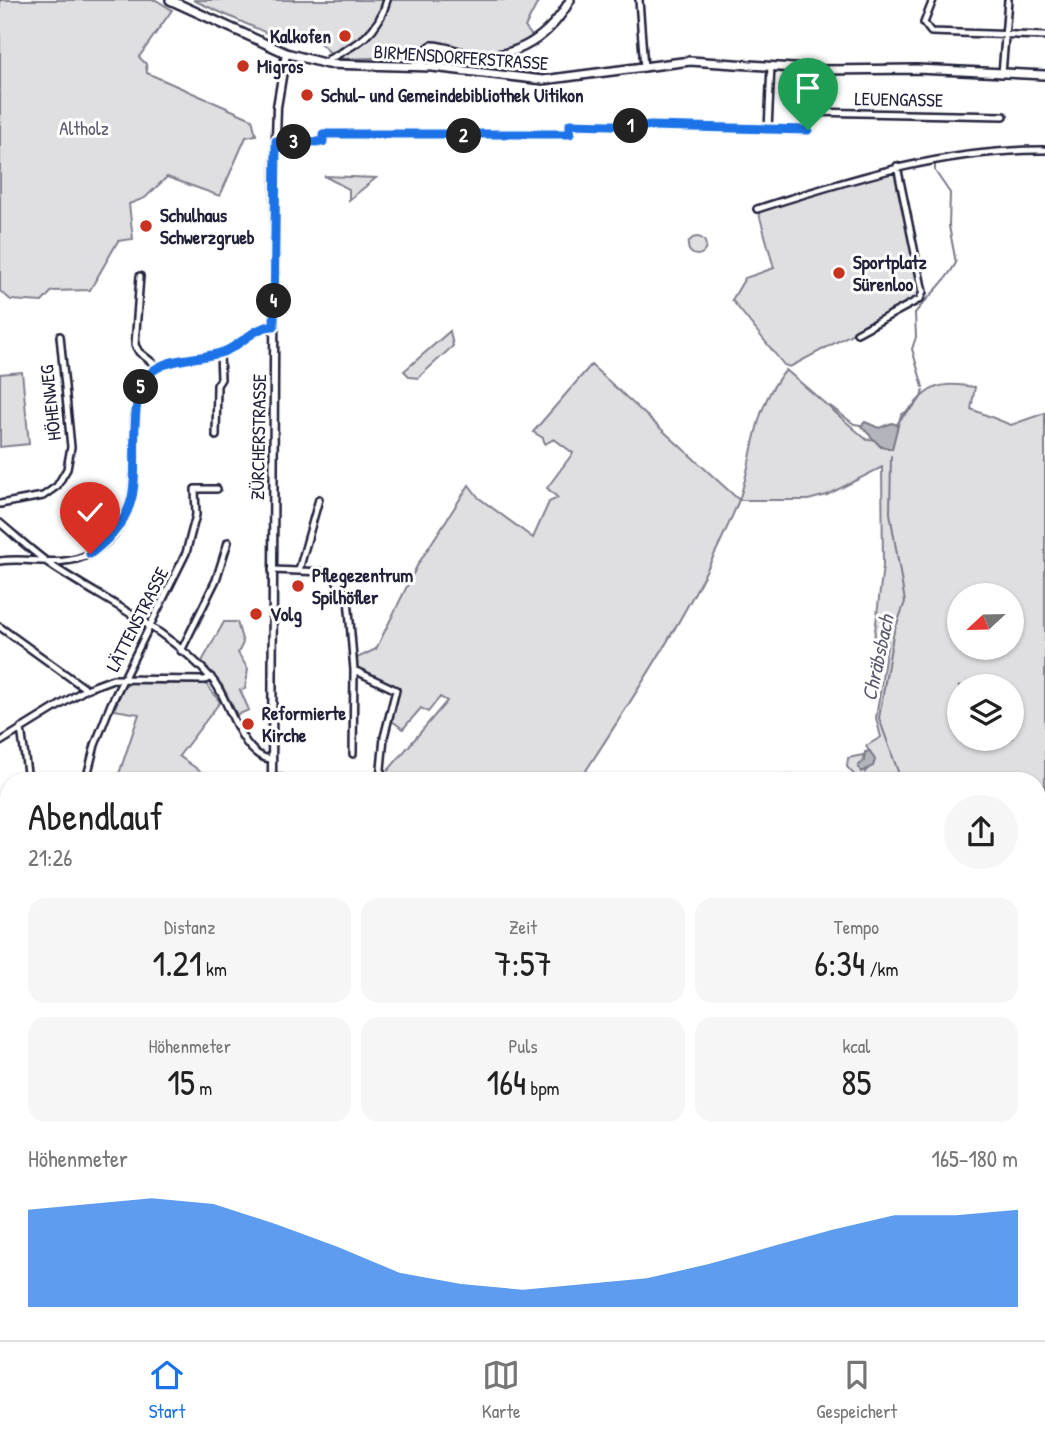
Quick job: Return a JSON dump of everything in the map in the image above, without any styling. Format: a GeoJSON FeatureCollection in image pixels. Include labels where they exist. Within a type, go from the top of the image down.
{"type":"FeatureCollection","features":[{"type":"Feature","properties":{"kind":"main road","name":"BIRMENSDORFERSTRASSE"},"geometry":{"type":"LineString","coordinates":[[170,0],[286,53],[327,64],[421,66],[544,80],[690,61],[1002,74]]}},
{"type":"Feature","properties":{"kind":"main road"},"geometry":{"type":"LineString","coordinates":[[421,66],[423,53],[432,46],[482,56],[522,48],[552,26],[570,0]]}},
{"type":"Feature","properties":{"kind":"main road"},"geometry":{"type":"LineString","coordinates":[[1002,74],[1045,75]]}},
{"type":"Feature","properties":{"kind":"street"},"geometry":{"type":"LineString","coordinates":[[327,64],[329,59],[355,47],[371,34],[382,17],[387,0]]}},
{"type":"Feature","properties":{"kind":"street"},"geometry":{"type":"LineString","coordinates":[[639,0],[644,68]]}},
{"type":"Feature","properties":{"kind":"street"},"geometry":{"type":"LineString","coordinates":[[933,0],[924,23],[931,32],[1045,36]]}},
{"type":"Feature","properties":{"kind":"street"},"geometry":{"type":"LineString","coordinates":[[1002,74],[1003,35],[1009,0]]}},
{"type":"Feature","properties":{"kind":"street","name":"ZÜRCHERSTRASSE"},"geometry":{"type":"LineString","coordinates":[[271,772],[276,141],[277,107],[286,53]]}},
{"type":"Feature","properties":{"kind":"street"},"geometry":{"type":"LineString","coordinates":[[768,129],[771,66]]}},
{"type":"Feature","properties":{"kind":"street","name":"LEUENGASSE"},"geometry":{"type":"LineString","coordinates":[[276,141],[323,142],[323,134],[570,134],[570,124],[808,130],[810,112],[1004,116]]}},
{"type":"Feature","properties":{"kind":"street"},"geometry":{"type":"LineString","coordinates":[[757,209],[897,166],[1003,151],[1045,150]]}},
{"type":"Feature","properties":{"kind":"street"},"geometry":{"type":"LineString","coordinates":[[857,333],[919,299],[923,292],[897,166]]}},
{"type":"Feature","properties":{"kind":"street"},"geometry":{"type":"LineString","coordinates":[[140,276],[135,345],[139,352],[158,367]]}},
{"type":"Feature","properties":{"kind":"street"},"geometry":{"type":"LineString","coordinates":[[0,561],[71,561],[90,554],[110,539],[125,515],[134,488],[137,402],[142,384],[158,367],[220,353],[235,347],[261,327],[274,326]]}},
{"type":"Feature","properties":{"kind":"street","name":"HÖHENWEG"},"geometry":{"type":"LineString","coordinates":[[0,504],[43,496],[57,486],[67,469],[71,447],[60,336]]}},
{"type":"Feature","properties":{"kind":"street"},"geometry":{"type":"LineString","coordinates":[[216,436],[216,385],[221,379],[220,353]]}},
{"type":"Feature","properties":{"kind":"street","name":"LÄTTENSTRASSE"},"geometry":{"type":"LineString","coordinates":[[88,772],[95,745],[189,544],[197,515],[195,489],[217,489]]}},
{"type":"Feature","properties":{"kind":"street"},"geometry":{"type":"LineString","coordinates":[[299,570],[319,499]]}},
{"type":"Feature","properties":{"kind":"street"},"geometry":{"type":"LineString","coordinates":[[0,523],[45,561],[125,608],[211,677],[241,733],[262,758],[270,760]]}},
{"type":"Feature","properties":{"kind":"street"},"geometry":{"type":"LineString","coordinates":[[181,651],[216,580],[228,542]]}},
{"type":"Feature","properties":{"kind":"street"},"geometry":{"type":"LineString","coordinates":[[272,570],[316,570],[333,576],[348,598],[354,670],[353,754]]}},
{"type":"Feature","properties":{"kind":"street"},"geometry":{"type":"LineString","coordinates":[[0,627],[86,689]]}},
{"type":"Feature","properties":{"kind":"street"},"geometry":{"type":"LineString","coordinates":[[354,670],[396,690],[384,737],[381,772]]}},
{"type":"Feature","properties":{"kind":"street"},"geometry":{"type":"LineString","coordinates":[[0,742],[86,689],[125,678],[205,680],[211,677]]}},
{"type":"Feature","properties":{"kind":"street"},"geometry":{"type":"LineString","coordinates":[[21,728],[27,772]]}},
{"type":"Feature","properties":{"kind":"green space","name":"Altholz"},"geometry":{"type":"Polygon","coordinates":[[[0,0],[156,0],[172,10],[139,57],[146,64],[147,73],[252,119],[256,135],[246,137],[220,196],[167,177],[145,198],[129,204],[133,239],[118,241],[90,290],[52,291],[42,302],[11,300],[0,291],[0,0]]]}},
{"type":"Feature","properties":{"kind":"green space"},"geometry":{"type":"Polygon","coordinates":[[[193,0],[538,0],[525,27],[536,41],[492,56],[438,46],[404,57],[337,59],[312,36],[284,30],[280,39],[193,0]]]}},
{"type":"Feature","properties":{"kind":"green space","name":"Sportplatz Sürenloo"},"geometry":{"type":"Polygon","coordinates":[[[888,171],[896,173],[921,293],[919,298],[790,367],[784,365],[732,300],[745,278],[774,268],[758,210],[888,171]]]}},
{"type":"Feature","properties":{"kind":"green space"},"geometry":{"type":"Polygon","coordinates":[[[324,176],[376,178],[349,200],[349,189],[324,176]]]}},
{"type":"Feature","properties":{"kind":"green space"},"geometry":{"type":"Polygon","coordinates":[[[697,237],[703,240],[706,246],[703,252],[697,255],[691,252],[688,246],[691,240],[697,237]]]}},
{"type":"Feature","properties":{"kind":"green space"},"geometry":{"type":"Polygon","coordinates":[[[450,331],[453,346],[418,378],[410,377],[404,371],[450,331]]]}},
{"type":"Feature","properties":{"kind":"green space"},"geometry":{"type":"Polygon","coordinates":[[[591,365],[739,500],[686,609],[585,772],[387,772],[447,701],[440,697],[428,712],[421,708],[403,729],[388,718],[396,690],[354,670],[353,660],[376,649],[418,564],[469,485],[479,498],[533,538],[549,502],[558,498],[547,488],[573,453],[554,439],[545,444],[543,438],[533,432],[591,365]]]}},
{"type":"Feature","properties":{"kind":"green space"},"geometry":{"type":"Polygon","coordinates":[[[786,370],[867,440],[874,439],[881,447],[891,449],[901,415],[926,393],[943,385],[975,387],[971,409],[1011,425],[1045,413],[1045,772],[865,772],[875,760],[866,746],[881,737],[876,718],[888,639],[874,639],[883,566],[882,467],[827,495],[808,500],[739,500],[760,416],[775,384],[786,370]]]}},
{"type":"Feature","properties":{"kind":"green space"},"geometry":{"type":"Polygon","coordinates":[[[22,372],[29,444],[0,447],[0,374],[22,372]]]}},
{"type":"Feature","properties":{"kind":"green space"},"geometry":{"type":"Polygon","coordinates":[[[224,622],[237,622],[243,643],[238,653],[248,669],[245,689],[240,690],[249,710],[237,715],[222,685],[201,663],[224,622]]]}},
{"type":"Feature","properties":{"kind":"green space"},"geometry":{"type":"Polygon","coordinates":[[[131,683],[206,684],[220,702],[179,756],[199,772],[120,772],[139,714],[114,710],[123,688],[131,683]]]}},
{"type":"Feature","properties":{"kind":"green space"},"geometry":{"type":"Polygon","coordinates":[[[863,755],[865,772],[852,772],[847,767],[848,758],[863,755]]]}},
{"type":"Feature","properties":{"kind":"shaded area"},"geometry":{"type":"Polygon","coordinates":[[[865,422],[879,428],[892,423],[898,425],[892,449],[880,446],[861,426],[865,422]]]}},
{"type":"Feature","properties":{"kind":"shaded area"},"geometry":{"type":"Polygon","coordinates":[[[870,751],[875,760],[873,766],[861,772],[858,766],[864,761],[865,752],[870,751]]]}},
{"type":"Feature","properties":{"kind":"waterway"},"geometry":{"type":"LineString","coordinates":[[923,387],[912,349],[916,337],[915,313],[956,263],[949,226],[950,193],[935,171],[935,164]]}},
{"type":"Feature","properties":{"kind":"waterway"},"geometry":{"type":"LineString","coordinates":[[897,425],[919,401],[923,390]]}},
{"type":"Feature","properties":{"kind":"waterway"},"geometry":{"type":"LineString","coordinates":[[830,406],[854,424],[861,425]]}},
{"type":"Feature","properties":{"kind":"waterway","name":"Chräbsbach"},"geometry":{"type":"LineString","coordinates":[[891,456],[890,513],[905,602],[893,635],[879,718],[898,772]]}},
{"type":"Feature","properties":{"kind":"place","name":"Kalkofen"},"geometry":{"type":"Point","coordinates":[345,36]}},
{"type":"Feature","properties":{"kind":"place","name":"Migros"},"geometry":{"type":"Point","coordinates":[243,66]}},
{"type":"Feature","properties":{"kind":"place","name":"Schul- und Gemeindebibliothek Uitikon"},"geometry":{"type":"Point","coordinates":[307,95]}},
{"type":"Feature","properties":{"kind":"place","name":"Schulhaus Schwerzgrueb"},"geometry":{"type":"Point","coordinates":[146,226]}},
{"type":"Feature","properties":{"kind":"place","name":"Sportplatz Sürenloo"},"geometry":{"type":"Point","coordinates":[839,273]}},
{"type":"Feature","properties":{"kind":"place","name":"Pflegezentrum Spilhöfler"},"geometry":{"type":"Point","coordinates":[298,586]}},
{"type":"Feature","properties":{"kind":"place","name":"Volg"},"geometry":{"type":"Point","coordinates":[256,614]}},
{"type":"Feature","properties":{"kind":"place","name":"Reformierte Kirche"},"geometry":{"type":"Point","coordinates":[248,724]}},
{"type":"Feature","properties":{"kind":"route"},"geometry":{"type":"LineString","coordinates":[[90,554],[110,539],[131,503],[134,488],[137,402],[142,384],[149,375],[158,367],[220,353],[235,347],[261,327],[274,326],[276,141],[323,142],[323,134],[570,134],[570,124],[808,130]]}}]}
